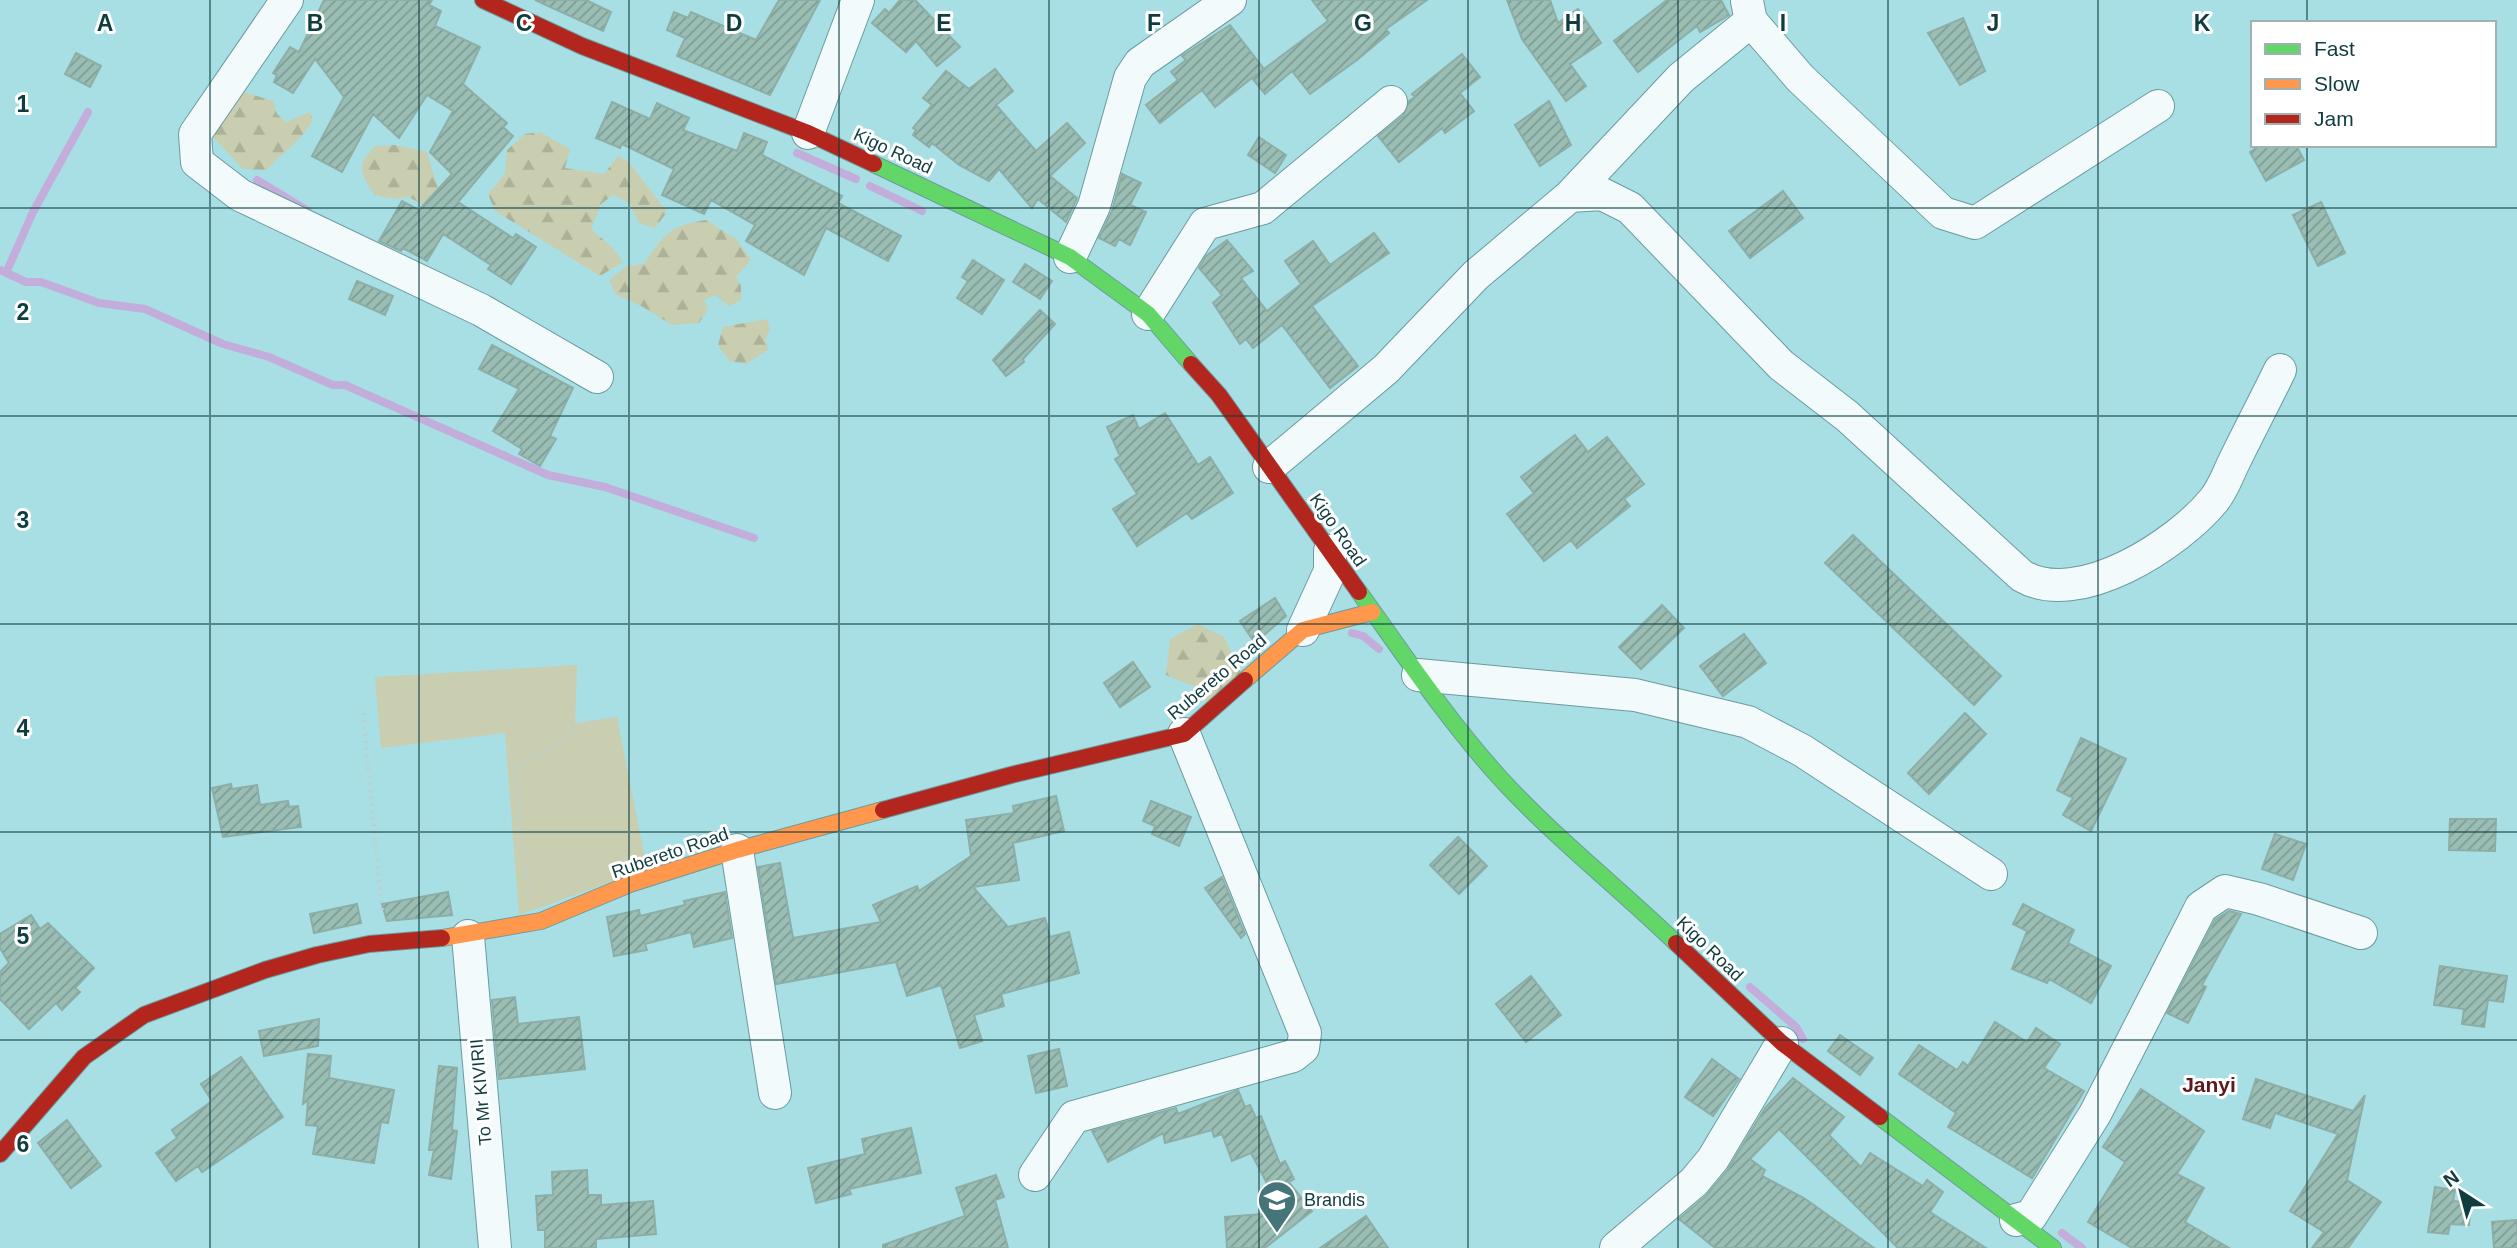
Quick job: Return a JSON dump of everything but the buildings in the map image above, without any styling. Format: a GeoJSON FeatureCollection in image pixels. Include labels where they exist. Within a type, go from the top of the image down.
{"type":"FeatureCollection","features":[{"type":"Feature","properties":{"kind":"street"},"geometry":{"type":"LineString","coordinates":[[287,0],[205,116],[195,134],[197,162],[240,195],[481,310],[597,377]]}},
{"type":"Feature","properties":{"kind":"street","name":"Kigo Road"},"geometry":{"type":"LineString","coordinates":[[483,0],[582,46],[808,133],[1070,257],[1148,314],[1219,395],[1418,674],[1500,778],[1541,821],[1639,907],[1782,1043],[2053,1248]]}},
{"type":"Feature","properties":{"kind":"street"},"geometry":{"type":"LineString","coordinates":[[808,133],[858,0]]}},
{"type":"Feature","properties":{"kind":"street"},"geometry":{"type":"LineString","coordinates":[[1070,257],[1094,206],[1130,78],[1140,63],[1230,0]]}},
{"type":"Feature","properties":{"kind":"street"},"geometry":{"type":"LineString","coordinates":[[1269,467],[1386,369],[1476,275],[1570,195],[1749,10],[1810,87],[1943,213],[1961,221],[1975,223],[2158,106]]}},
{"type":"Feature","properties":{"kind":"street"},"geometry":{"type":"LineString","coordinates":[[1148,314],[1205,224],[1263,208],[1391,102]]}},
{"type":"Feature","properties":{"kind":"street"},"geometry":{"type":"LineString","coordinates":[[1570,195],[1602,194],[1630,208],[1781,365],[1847,416],[2022,576],[2038,585],[2071,584],[2105,575],[2141,558],[2181,534],[2216,498],[2280,370]]}},
{"type":"Feature","properties":{"kind":"street"},"geometry":{"type":"LineString","coordinates":[[1303,630],[1330,571],[1330,551]]}},
{"type":"Feature","properties":{"kind":"street","name":"Rubereto Road"},"geometry":{"type":"LineString","coordinates":[[0,1154],[84,1057],[144,1015],[265,970],[317,955],[384,942],[468,936],[530,923],[571,911],[630,884],[737,850],[1011,775],[1184,734],[1303,630],[1372,612]]}},
{"type":"Feature","properties":{"kind":"street"},"geometry":{"type":"LineString","coordinates":[[1418,674],[1635,695],[1748,722],[1803,751],[1990,874]]}},
{"type":"Feature","properties":{"kind":"street"},"geometry":{"type":"LineString","coordinates":[[1035,1175],[1066,1125],[1074,1118],[1293,1056],[1303,1048],[1305,1033],[1184,734]]}},
{"type":"Feature","properties":{"kind":"street"},"geometry":{"type":"LineString","coordinates":[[737,850],[775,1093]]}},
{"type":"Feature","properties":{"kind":"street"},"geometry":{"type":"LineString","coordinates":[[2016,1220],[2031,1216],[2095,1114],[2194,919],[2210,899],[2225,891],[2259,899],[2361,933]]}},
{"type":"Feature","properties":{"kind":"street","name":"To Mr KIVIRII"},"geometry":{"type":"LineString","coordinates":[[468,936],[495,1248]]}},
{"type":"Feature","properties":{"kind":"street"},"geometry":{"type":"LineString","coordinates":[[1616,1248],[1694,1182],[1713,1159],[1782,1043]]}},
{"type":"Feature","properties":{"kind":"path"},"geometry":{"type":"LineString","coordinates":[[363,713],[384,942]]}},
{"type":"Feature","properties":{"kind":"path"},"geometry":{"type":"LineString","coordinates":[[530,923],[515,768],[594,722]]}},
{"type":"Feature","properties":{"kind":"green space"},"geometry":{"type":"Polygon","coordinates":[[[244,92],[273,101],[277,114],[286,122],[310,112],[313,120],[302,136],[266,170],[243,169],[214,138],[212,123],[235,94],[244,92]]]}},
{"type":"Feature","properties":{"kind":"green space"},"geometry":{"type":"Polygon","coordinates":[[[540,132],[570,149],[565,168],[604,174],[618,156],[629,162],[667,212],[655,228],[639,223],[629,203],[613,195],[601,204],[591,229],[613,248],[623,262],[600,276],[495,211],[488,194],[505,174],[507,150],[525,134],[540,132]]]}},
{"type":"Feature","properties":{"kind":"green space"},"geometry":{"type":"Polygon","coordinates":[[[395,145],[427,152],[440,195],[434,211],[409,197],[393,199],[374,195],[363,174],[364,159],[375,146],[395,145]]]}},
{"type":"Feature","properties":{"kind":"green space"},"geometry":{"type":"Polygon","coordinates":[[[706,220],[736,239],[751,260],[736,277],[741,286],[741,300],[729,306],[715,295],[704,300],[708,309],[699,323],[672,325],[615,294],[609,280],[627,266],[644,264],[663,238],[675,229],[706,220]]]}},
{"type":"Feature","properties":{"kind":"green space"},"geometry":{"type":"Polygon","coordinates":[[[767,319],[770,330],[765,340],[769,349],[746,364],[729,361],[718,345],[723,327],[767,319]]]}},
{"type":"Feature","properties":{"kind":"green space"},"geometry":{"type":"Polygon","coordinates":[[[1198,624],[1224,637],[1241,673],[1207,702],[1198,688],[1166,675],[1170,639],[1198,624]]]}},
{"type":"Feature","properties":{"kind":"green space"},"geometry":{"type":"Polygon","coordinates":[[[577,665],[575,723],[617,717],[647,869],[519,915],[505,733],[381,748],[375,677],[577,665]]]}},
{"type":"Feature","properties":{"kind":"waterway"},"geometry":{"type":"LineString","coordinates":[[6,273],[33,212],[88,112]]}},
{"type":"Feature","properties":{"kind":"waterway"},"geometry":{"type":"LineString","coordinates":[[797,153],[856,179]]}},
{"type":"Feature","properties":{"kind":"waterway"},"geometry":{"type":"LineString","coordinates":[[257,180],[308,211]]}},
{"type":"Feature","properties":{"kind":"waterway"},"geometry":{"type":"LineString","coordinates":[[870,186],[922,211]]}},
{"type":"Feature","properties":{"kind":"waterway"},"geometry":{"type":"LineString","coordinates":[[0,270],[26,282],[41,282],[99,303],[145,309],[223,344],[269,357],[333,385],[345,385],[548,475],[605,487],[754,538]]}},
{"type":"Feature","properties":{"kind":"waterway"},"geometry":{"type":"LineString","coordinates":[[1352,633],[1363,636],[1379,649]]}},
{"type":"Feature","properties":{"kind":"waterway"},"geometry":{"type":"LineString","coordinates":[[1750,987],[1796,1027],[1803,1039]]}},
{"type":"Feature","properties":{"kind":"waterway"},"geometry":{"type":"LineString","coordinates":[[2062,1233],[2082,1248]]}},
{"type":"Feature","properties":{"kind":"traffic: fast"},"geometry":{"type":"LineString","coordinates":[[874,164],[1070,257],[1148,314],[1191,364]]}},
{"type":"Feature","properties":{"kind":"traffic: fast"},"geometry":{"type":"LineString","coordinates":[[1359,592],[1445,711],[1501,779],[1543,822],[1676,943]]}},
{"type":"Feature","properties":{"kind":"traffic: fast"},"geometry":{"type":"LineString","coordinates":[[1880,1117],[2053,1248]]}},
{"type":"Feature","properties":{"kind":"traffic: slow"},"geometry":{"type":"LineString","coordinates":[[1245,680],[1303,630],[1372,612]]}},
{"type":"Feature","properties":{"kind":"traffic: slow"},"geometry":{"type":"LineString","coordinates":[[442,938],[541,921],[630,884],[737,850],[883,810]]}},
{"type":"Feature","properties":{"kind":"traffic: jam"},"geometry":{"type":"LineString","coordinates":[[483,0],[582,46],[808,133],[874,164]]}},
{"type":"Feature","properties":{"kind":"traffic: jam"},"geometry":{"type":"LineString","coordinates":[[1191,364],[1219,395],[1359,592]]}},
{"type":"Feature","properties":{"kind":"traffic: jam"},"geometry":{"type":"LineString","coordinates":[[883,810],[1011,775],[1184,734],[1245,680]]}},
{"type":"Feature","properties":{"kind":"traffic: jam"},"geometry":{"type":"LineString","coordinates":[[0,1154],[84,1057],[144,1015],[265,970],[317,955],[369,944],[442,938]]}},
{"type":"Feature","properties":{"kind":"traffic: jam"},"geometry":{"type":"LineString","coordinates":[[1676,943],[1782,1043],[1880,1117]]}},
{"type":"Feature","properties":{"kind":"place","name":"Brandis"},"geometry":{"type":"Point","coordinates":[1277,1234]}},
{"type":"Feature","properties":{"kind":"district","name":"Janyi"},"geometry":{"type":"Point","coordinates":[2209,1085]}}]}
